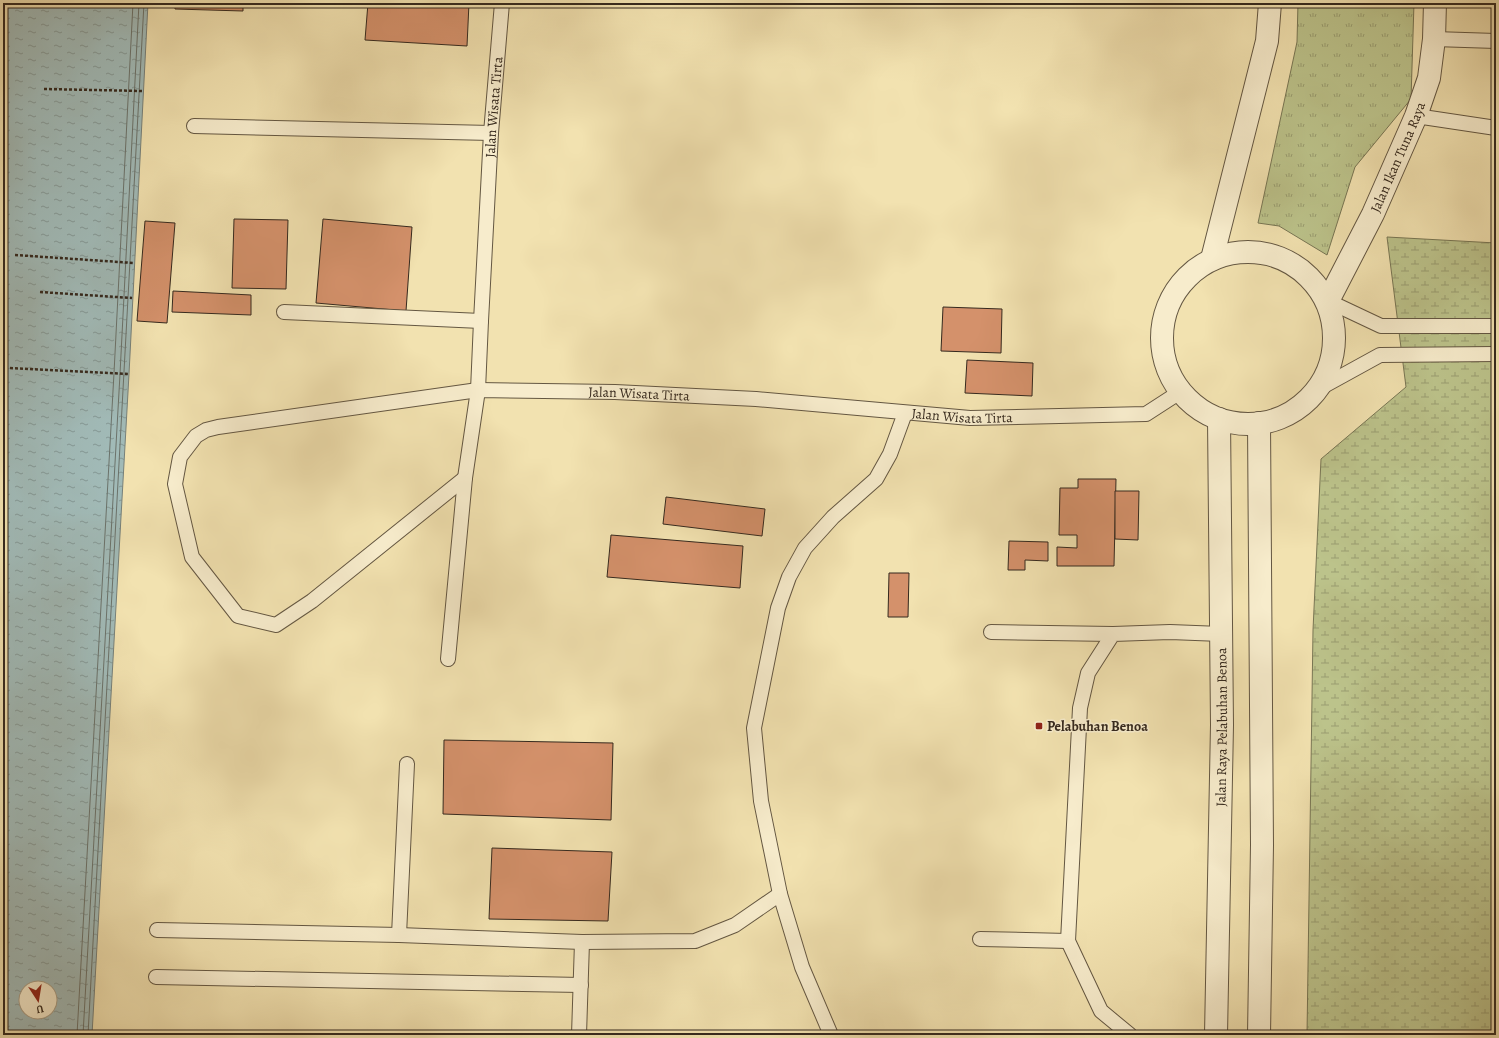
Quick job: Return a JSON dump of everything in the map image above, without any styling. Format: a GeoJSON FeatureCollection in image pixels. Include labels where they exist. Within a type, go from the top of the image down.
{"type":"FeatureCollection","features":[{"type":"Feature","properties":{"kind":"street"},"geometry":{"type":"LineString","coordinates":[[1212,259],[1267,41],[1270,3]]}},
{"type":"Feature","properties":{"kind":"street","name":"Jalan Ikan Tuna Raya"},"geometry":{"type":"LineString","coordinates":[[1328,301],[1373,214],[1416,116],[1429,78],[1434,39],[1435,3]]}},
{"type":"Feature","properties":{"kind":"street"},"geometry":{"type":"LineString","coordinates":[[1256,251],[1299,266],[1328,301],[1335,346],[1320,388],[1296,411],[1259,423],[1219,419],[1198,408],[1180,392],[1163,357],[1163,318],[1181,283],[1212,259],[1256,251]]}},
{"type":"Feature","properties":{"kind":"street","name":"Jalan Raya Pelabuhan Benoa"},"geometry":{"type":"LineString","coordinates":[[1216,1035],[1222,725],[1219,419]]}},
{"type":"Feature","properties":{"kind":"street"},"geometry":{"type":"LineString","coordinates":[[1259,423],[1262,846],[1259,1035]]}},
{"type":"Feature","properties":{"kind":"lane","name":"Jalan Wisata Tirta"},"geometry":{"type":"LineString","coordinates":[[502,3],[491,134],[478,390],[615,392],[756,399],[970,418],[1146,414],[1180,392]]}},
{"type":"Feature","properties":{"kind":"lane"},"geometry":{"type":"LineString","coordinates":[[1434,39],[1496,41]]}},
{"type":"Feature","properties":{"kind":"lane"},"geometry":{"type":"LineString","coordinates":[[1416,116],[1496,128]]}},
{"type":"Feature","properties":{"kind":"lane"},"geometry":{"type":"LineString","coordinates":[[194,126],[491,134]]}},
{"type":"Feature","properties":{"kind":"lane"},"geometry":{"type":"LineString","coordinates":[[1328,301],[1381,326],[1496,326]]}},
{"type":"Feature","properties":{"kind":"lane"},"geometry":{"type":"LineString","coordinates":[[284,312],[481,321]]}},
{"type":"Feature","properties":{"kind":"lane"},"geometry":{"type":"LineString","coordinates":[[1320,388],[1380,355],[1496,354]]}},
{"type":"Feature","properties":{"kind":"lane"},"geometry":{"type":"LineString","coordinates":[[448,658],[465,478],[478,390],[218,427],[206,430],[196,436],[180,457],[175,484],[192,557],[238,616],[276,625],[312,601],[465,478]]}},
{"type":"Feature","properties":{"kind":"lane"},"geometry":{"type":"LineString","coordinates":[[831,1035],[802,966],[780,894],[761,801],[754,728],[778,608],[789,577],[805,548],[834,517],[876,478],[890,454],[905,413]]}},
{"type":"Feature","properties":{"kind":"lane"},"geometry":{"type":"LineString","coordinates":[[991,632],[1113,634],[1170,632],[1221,634]]}},
{"type":"Feature","properties":{"kind":"lane"},"geometry":{"type":"LineString","coordinates":[[1113,634],[1088,673],[1080,708],[1068,941],[1101,1011],[1130,1035]]}},
{"type":"Feature","properties":{"kind":"lane"},"geometry":{"type":"LineString","coordinates":[[399,935],[408,764]]}},
{"type":"Feature","properties":{"kind":"lane"},"geometry":{"type":"LineString","coordinates":[[157,930],[399,935],[582,942],[695,941],[735,925],[780,894]]}},
{"type":"Feature","properties":{"kind":"lane"},"geometry":{"type":"LineString","coordinates":[[980,939],[1068,941]]}},
{"type":"Feature","properties":{"kind":"lane"},"geometry":{"type":"LineString","coordinates":[[579,1035],[582,942]]}},
{"type":"Feature","properties":{"kind":"lane"},"geometry":{"type":"LineString","coordinates":[[156,977],[581,985]]}},
{"type":"Feature","properties":{"kind":"path"},"geometry":{"type":"LineString","coordinates":[[44,89],[143,91]]}},
{"type":"Feature","properties":{"kind":"path"},"geometry":{"type":"LineString","coordinates":[[15,255],[134,263]]}},
{"type":"Feature","properties":{"kind":"path"},"geometry":{"type":"LineString","coordinates":[[40,292],[132,298]]}},
{"type":"Feature","properties":{"kind":"path"},"geometry":{"type":"LineString","coordinates":[[10,368],[129,374]]}},
{"type":"Feature","properties":{"kind":"green space"},"geometry":{"type":"Polygon","coordinates":[[[1298,3],[1414,3],[1411,99],[1355,167],[1327,255],[1279,226],[1258,223],[1297,42],[1298,3]]]}},
{"type":"Feature","properties":{"kind":"green space"},"geometry":{"type":"Polygon","coordinates":[[[1387,237],[1496,243],[1496,1035],[1307,1035],[1313,630],[1321,459],[1406,387],[1387,237]]]}},
{"type":"Feature","properties":{"kind":"water"},"geometry":{"type":"Polygon","coordinates":[[[3,3],[148,3],[92,1035],[3,1035],[3,3]]]}},
{"type":"Feature","properties":{"kind":"building"},"geometry":{"type":"Polygon","coordinates":[[[175,3],[243,3],[243,11],[175,9],[175,3]]]}},
{"type":"Feature","properties":{"kind":"building"},"geometry":{"type":"Polygon","coordinates":[[[368,3],[469,3],[467,46],[365,40],[368,3]]]}},
{"type":"Feature","properties":{"kind":"building"},"geometry":{"type":"Polygon","coordinates":[[[234,219],[288,220],[286,289],[232,288],[234,219]]]}},
{"type":"Feature","properties":{"kind":"building"},"geometry":{"type":"Polygon","coordinates":[[[323,219],[412,227],[406,311],[316,303],[323,219]]]}},
{"type":"Feature","properties":{"kind":"building"},"geometry":{"type":"Polygon","coordinates":[[[145,221],[175,223],[167,323],[137,321],[145,221]]]}},
{"type":"Feature","properties":{"kind":"building"},"geometry":{"type":"Polygon","coordinates":[[[173,291],[251,295],[251,315],[172,312],[173,291]]]}},
{"type":"Feature","properties":{"kind":"building"},"geometry":{"type":"Polygon","coordinates":[[[943,307],[1002,309],[1001,353],[941,351],[943,307]]]}},
{"type":"Feature","properties":{"kind":"building"},"geometry":{"type":"Polygon","coordinates":[[[967,360],[1033,363],[1032,396],[965,393],[967,360]]]}},
{"type":"Feature","properties":{"kind":"building"},"geometry":{"type":"Polygon","coordinates":[[[1078,479],[1116,479],[1114,566],[1057,566],[1057,547],[1077,548],[1077,535],[1059,535],[1060,488],[1078,488],[1078,479]]]}},
{"type":"Feature","properties":{"kind":"building"},"geometry":{"type":"Polygon","coordinates":[[[1115,491],[1139,491],[1138,540],[1115,539],[1115,491]]]}},
{"type":"Feature","properties":{"kind":"building"},"geometry":{"type":"Polygon","coordinates":[[[666,497],[765,509],[762,536],[663,524],[666,497]]]}},
{"type":"Feature","properties":{"kind":"building"},"geometry":{"type":"Polygon","coordinates":[[[611,535],[743,546],[740,588],[607,577],[611,535]]]}},
{"type":"Feature","properties":{"kind":"building"},"geometry":{"type":"Polygon","coordinates":[[[1009,541],[1048,542],[1048,561],[1025,560],[1025,570],[1008,570],[1009,541]]]}},
{"type":"Feature","properties":{"kind":"building"},"geometry":{"type":"Polygon","coordinates":[[[889,573],[909,573],[908,617],[888,617],[889,573]]]}},
{"type":"Feature","properties":{"kind":"building"},"geometry":{"type":"Polygon","coordinates":[[[444,740],[613,743],[611,820],[443,814],[444,740]]]}},
{"type":"Feature","properties":{"kind":"building"},"geometry":{"type":"Polygon","coordinates":[[[492,848],[612,852],[608,921],[489,919],[492,848]]]}},
{"type":"Feature","properties":{"kind":"place","name":"Pelabuhan Benoa"},"geometry":{"type":"Point","coordinates":[1039,726]}}]}
